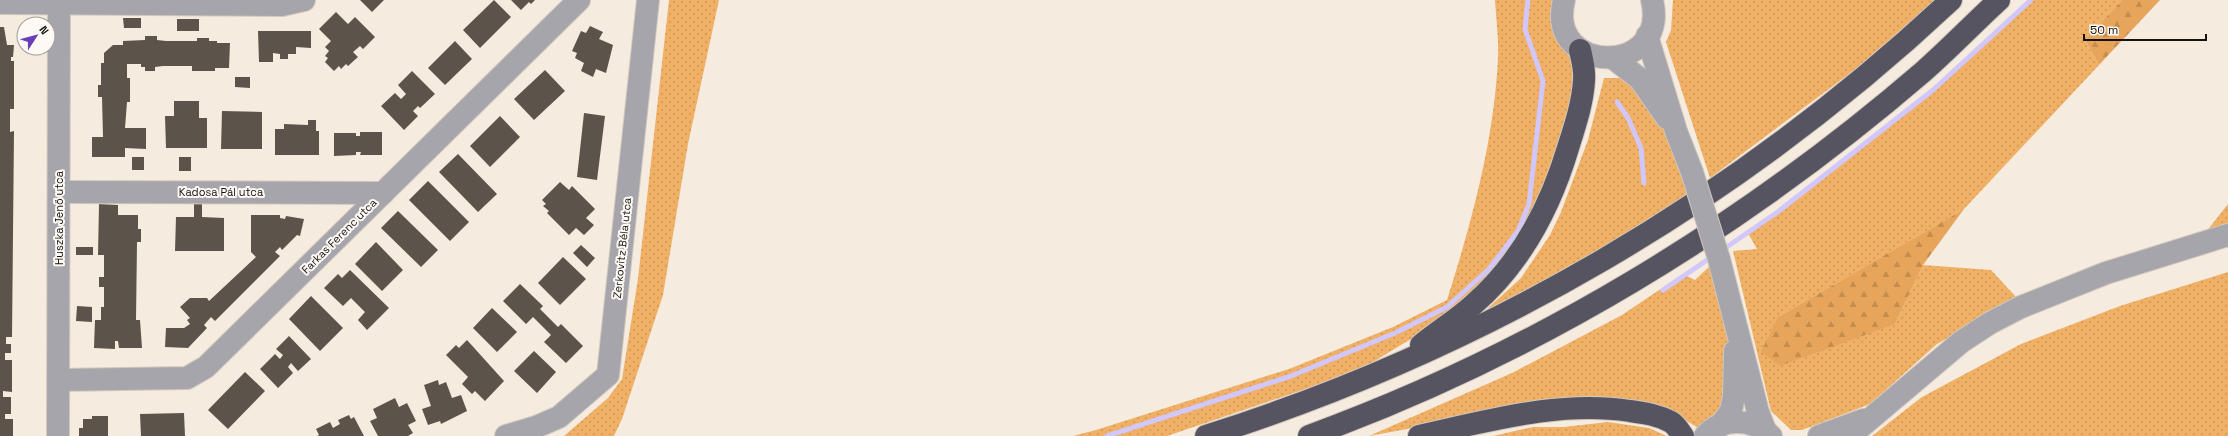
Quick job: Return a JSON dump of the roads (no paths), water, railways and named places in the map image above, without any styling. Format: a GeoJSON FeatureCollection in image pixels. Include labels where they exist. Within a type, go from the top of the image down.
{"type":"FeatureCollection","features":[{"type":"Feature","properties":{"kind":"highway"},"geometry":{"type":"LineString","coordinates":[[1206,436],[1260,419],[1388,369],[1482,326],[1606,260],[1679,214],[1748,167],[1826,108],[1904,44],[1951,0]]}},
{"type":"Feature","properties":{"kind":"highway"},"geometry":{"type":"LineString","coordinates":[[1309,436],[1378,409],[1498,354],[1625,287],[1697,242],[1769,193],[1848,132],[1924,70],[1999,0]]}},
{"type":"Feature","properties":{"kind":"highway"},"geometry":{"type":"LineString","coordinates":[[1388,369],[1474,305],[1499,280],[1531,238],[1542,217],[1562,170],[1577,121],[1584,79],[1580,50]]}},
{"type":"Feature","properties":{"kind":"highway"},"geometry":{"type":"LineString","coordinates":[[1419,436],[1535,412],[1575,407],[1611,408],[1653,414],[1673,423],[1683,436]]}},
{"type":"Feature","properties":{"kind":"street"},"geometry":{"type":"LineString","coordinates":[[0,3],[59,2],[282,5],[304,0]]}},
{"type":"Feature","properties":{"kind":"street","name":"Farkas Ferenc utca"},"geometry":{"type":"LineString","coordinates":[[59,380],[187,378],[206,367],[579,0]]}},
{"type":"Feature","properties":{"kind":"street","name":"Zerkovitz Béla utca"},"geometry":{"type":"LineString","coordinates":[[506,436],[542,425],[559,417],[608,375],[648,0]]}},
{"type":"Feature","properties":{"kind":"street"},"geometry":{"type":"LineString","coordinates":[[1564,0],[1562,9],[1563,24],[1570,38],[1580,50],[1596,57],[1613,58],[1627,55],[1638,47],[1648,36],[1654,13],[1652,0]]}},
{"type":"Feature","properties":{"kind":"street","name":"Huszka Jenő utca"},"geometry":{"type":"LineString","coordinates":[[58,436],[60,192],[59,2]]}},
{"type":"Feature","properties":{"kind":"street"},"geometry":{"type":"LineString","coordinates":[[1648,36],[1676,131],[1692,172],[1719,259],[1749,371],[1758,412],[1768,433]]}},
{"type":"Feature","properties":{"kind":"street"},"geometry":{"type":"LineString","coordinates":[[1613,58],[1640,79],[1676,131]]}},
{"type":"Feature","properties":{"kind":"street","name":"Kadosa Pál utca"},"geometry":{"type":"LineString","coordinates":[[60,192],[383,193]]}},
{"type":"Feature","properties":{"kind":"street"},"geometry":{"type":"LineString","coordinates":[[1850,436],[1877,415],[1961,342],[1990,323],[2020,307],[2106,273],[2228,235]]}},
{"type":"Feature","properties":{"kind":"street"},"geometry":{"type":"LineString","coordinates":[[1712,431],[1731,411],[1734,396],[1734,318]]}},
{"type":"Feature","properties":{"kind":"street"},"geometry":{"type":"LineString","coordinates":[[1819,436],[1877,415]]}},
{"type":"Feature","properties":{"kind":"street"},"geometry":{"type":"LineString","coordinates":[[1712,431],[1735,422],[1751,423],[1768,433]]}},
{"type":"Feature","properties":{"kind":"waterway"},"geometry":{"type":"LineString","coordinates":[[1107,436],[1291,376],[1395,333],[1447,307],[1489,269],[1518,231],[1529,204],[1543,81],[1525,29],[1528,0]]}},
{"type":"Feature","properties":{"kind":"waterway"},"geometry":{"type":"LineString","coordinates":[[1721,251],[1779,211],[1933,90],[2031,0]]}},
{"type":"Feature","properties":{"kind":"waterway"},"geometry":{"type":"LineString","coordinates":[[1617,102],[1628,118],[1641,148],[1644,183]]}},
{"type":"Feature","properties":{"kind":"waterway"},"geometry":{"type":"LineString","coordinates":[[1663,290],[1713,256]]}}]}
